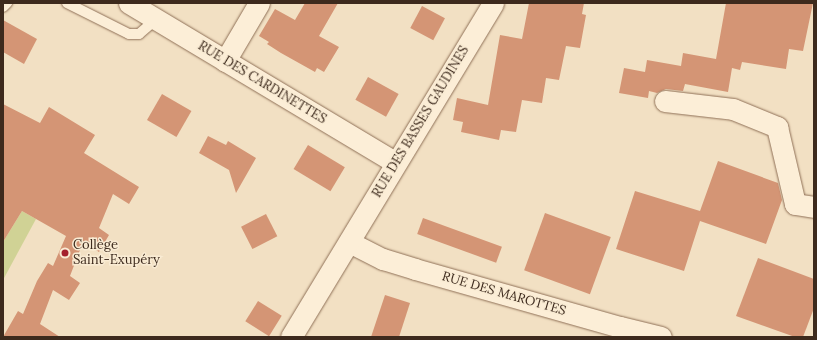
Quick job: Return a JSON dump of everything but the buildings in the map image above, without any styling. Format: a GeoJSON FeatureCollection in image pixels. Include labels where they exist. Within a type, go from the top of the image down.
{"type":"FeatureCollection","features":[{"type":"Feature","properties":{"kind":"street"},"geometry":{"type":"LineString","coordinates":[[225,60],[259,3]]}},
{"type":"Feature","properties":{"kind":"street","name":"RUE DES BASSES GAUDINES"},"geometry":{"type":"LineString","coordinates":[[291,337],[493,3]]}},
{"type":"Feature","properties":{"kind":"street","name":"RUE DES CARDINETTES"},"geometry":{"type":"LineString","coordinates":[[132,4],[156,20],[396,163]]}},
{"type":"Feature","properties":{"kind":"street"},"geometry":{"type":"LineString","coordinates":[[665,100],[733,109],[777,127],[795,204],[814,207]]}},
{"type":"Feature","properties":{"kind":"street","name":"RUE DES MAROTTES"},"geometry":{"type":"LineString","coordinates":[[349,242],[383,259],[415,269],[620,327],[661,337]]}},
{"type":"Feature","properties":{"kind":"lane"},"geometry":{"type":"LineString","coordinates":[[3,7],[7,3]]}},
{"type":"Feature","properties":{"kind":"lane"},"geometry":{"type":"LineString","coordinates":[[67,3],[129,34],[139,34],[156,20]]}},
{"type":"Feature","properties":{"kind":"green space"},"geometry":{"type":"Polygon","coordinates":[[[22,211],[36,219],[3,280],[3,242],[22,211]]]}},
{"type":"Feature","properties":{"kind":"place","name":"Collège Saint-Exupéry"},"geometry":{"type":"Point","coordinates":[65,253]}}]}
